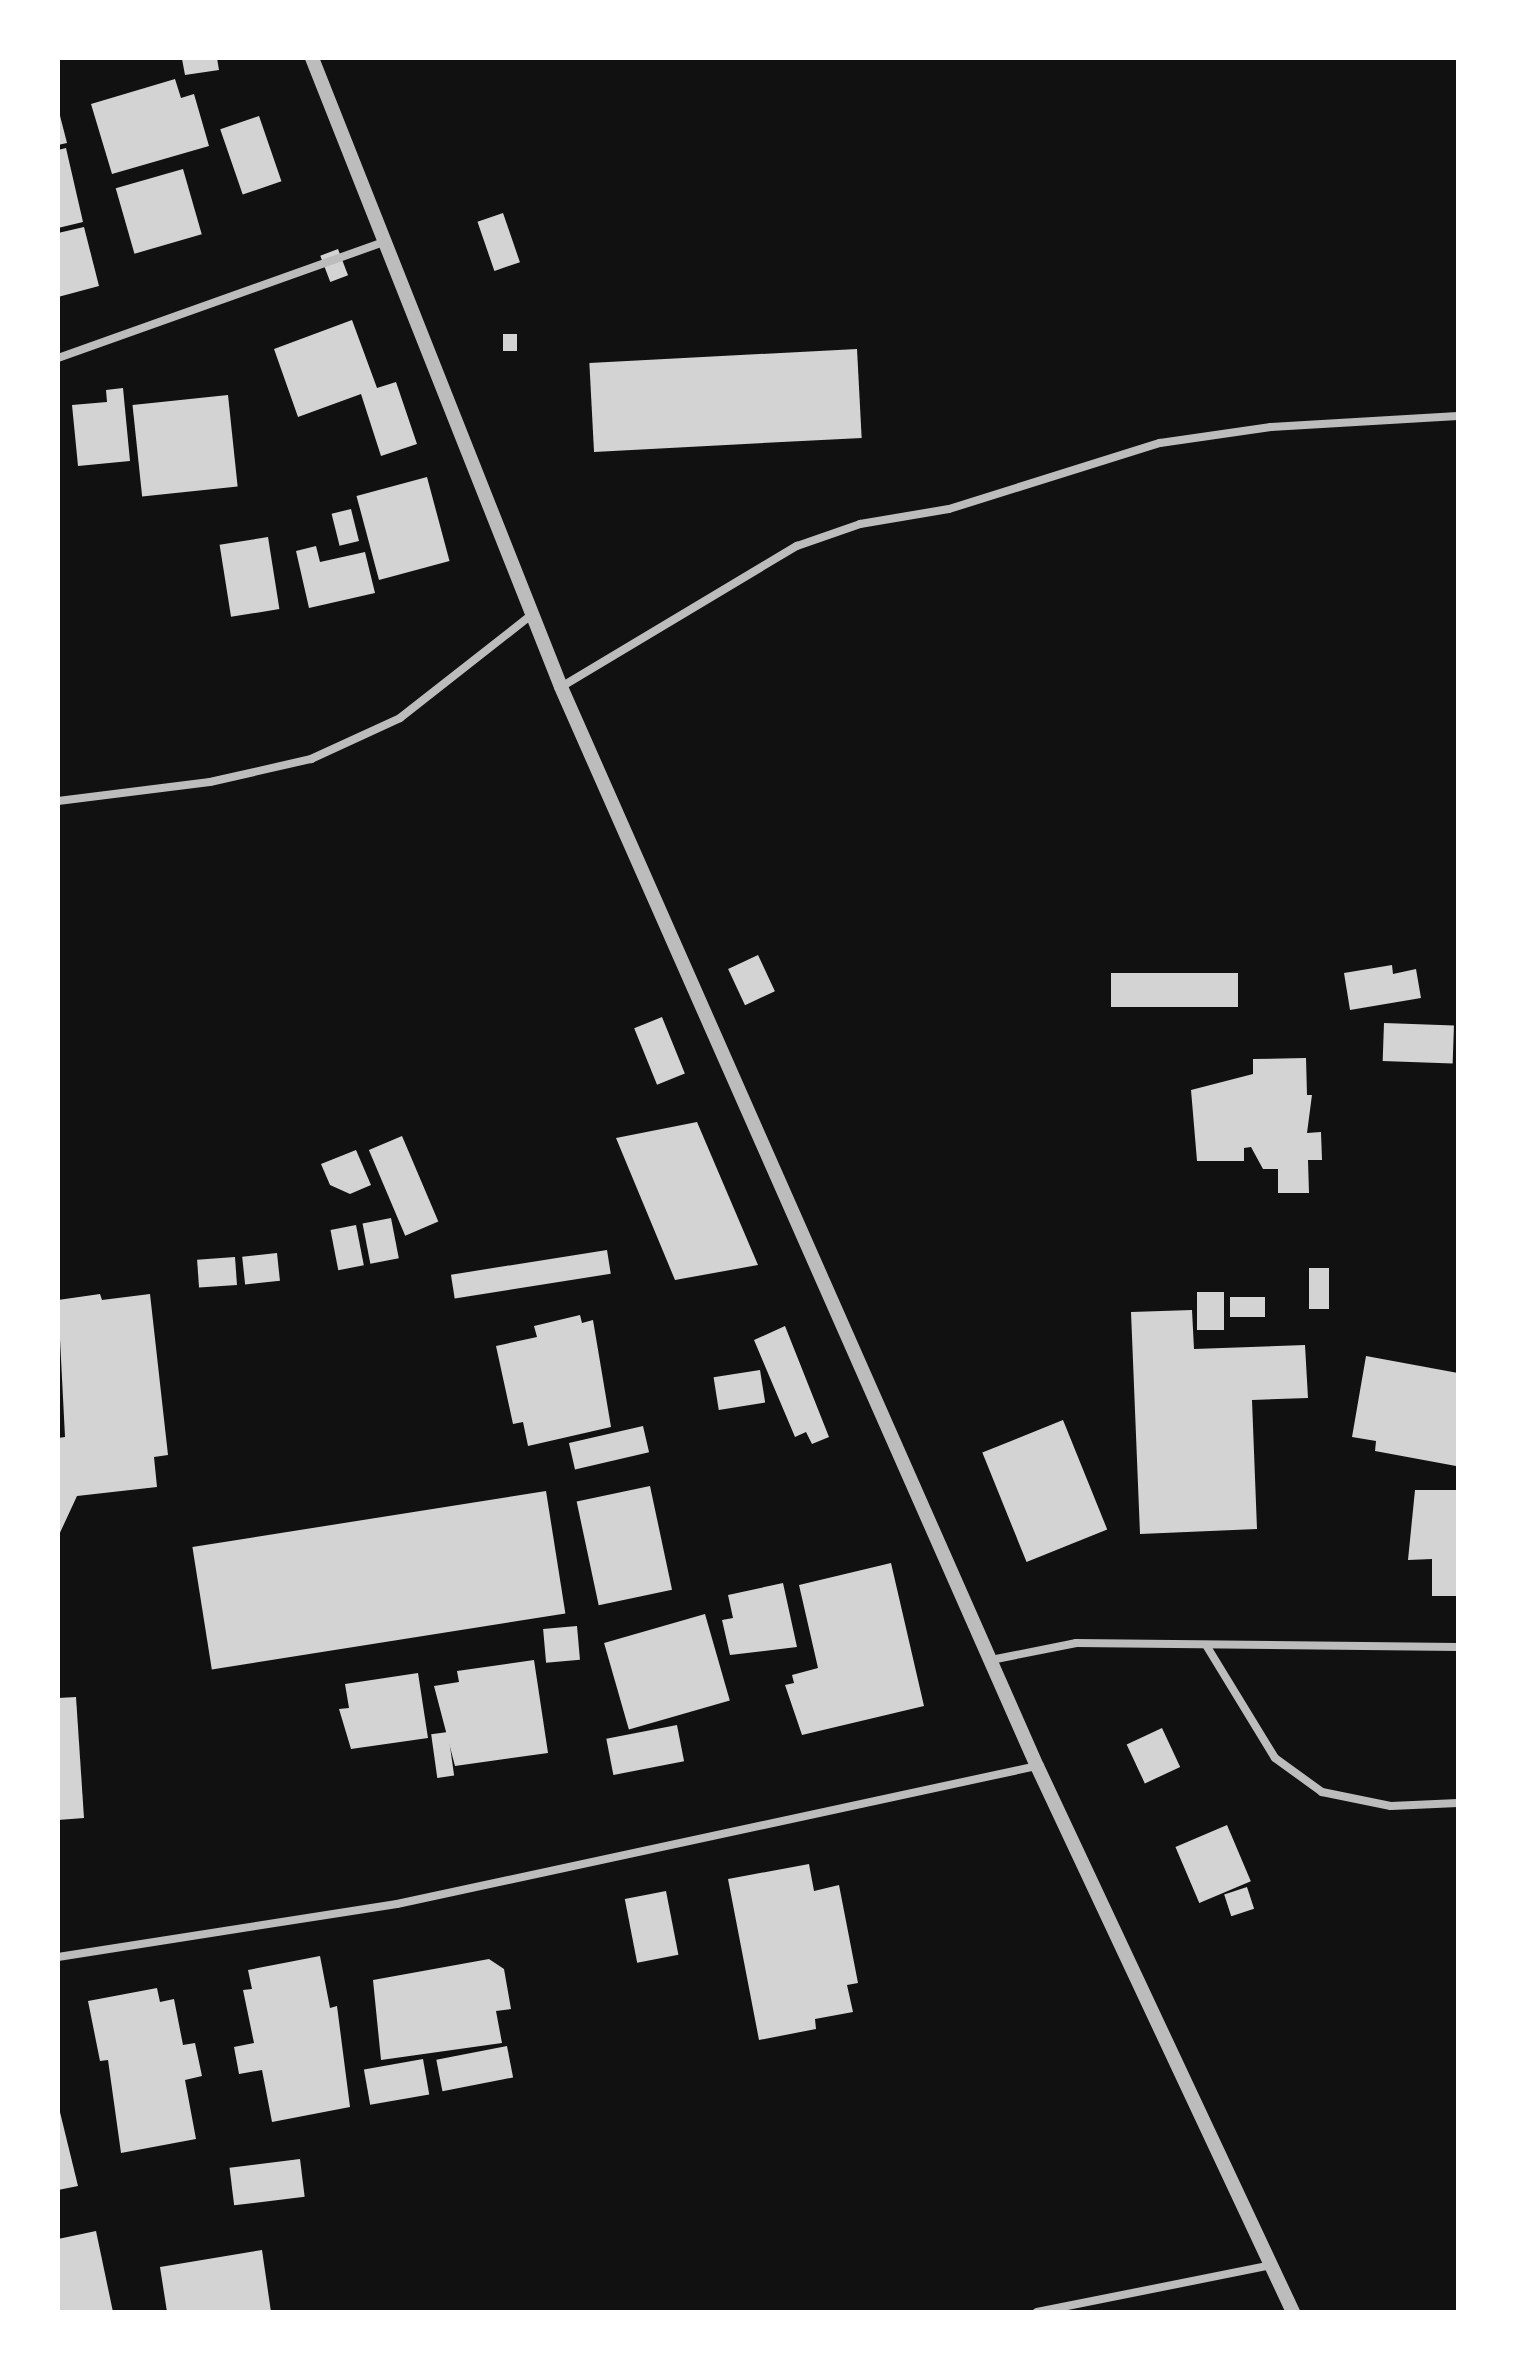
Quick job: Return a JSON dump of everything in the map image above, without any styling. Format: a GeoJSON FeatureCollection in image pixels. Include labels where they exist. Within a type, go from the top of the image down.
{"type":"FeatureCollection","features":[{"type":"Feature","properties":{"kind":"street"},"geometry":{"type":"LineString","coordinates":[[312,58],[530,616],[1037,1766],[1293,2312]]}},
{"type":"Feature","properties":{"kind":"street"},"geometry":{"type":"LineString","coordinates":[[58,358],[383,242]]}},
{"type":"Feature","properties":{"kind":"street"},"geometry":{"type":"LineString","coordinates":[[561,687],[797,546],[860,524],[1006,494],[1160,443],[1271,427],[1458,416]]}},
{"type":"Feature","properties":{"kind":"street"},"geometry":{"type":"LineString","coordinates":[[58,801],[210,782],[311,759],[400,718],[530,616]]}},
{"type":"Feature","properties":{"kind":"street"},"geometry":{"type":"LineString","coordinates":[[991,1660],[1076,1643],[1458,1647]]}},
{"type":"Feature","properties":{"kind":"street"},"geometry":{"type":"LineString","coordinates":[[1206,1645],[1275,1758],[1322,1792],[1391,1806],[1458,1803]]}},
{"type":"Feature","properties":{"kind":"street"},"geometry":{"type":"LineString","coordinates":[[58,1957],[397,1904],[1037,1766]]}},
{"type":"Feature","properties":{"kind":"street"},"geometry":{"type":"LineString","coordinates":[[1037,2312],[1272,2265]]}},
{"type":"Feature","properties":{"kind":"building"},"geometry":{"type":"Polygon","coordinates":[[[217,58],[219,70],[185,75],[182,59],[217,58]]]}},
{"type":"Feature","properties":{"kind":"building"},"geometry":{"type":"Polygon","coordinates":[[[175,79],[181,98],[194,94],[209,146],[112,174],[91,104],[175,79]]]}},
{"type":"Feature","properties":{"kind":"building"},"geometry":{"type":"Polygon","coordinates":[[[58,108],[67,143],[58,145],[58,108]]]}},
{"type":"Feature","properties":{"kind":"building"},"geometry":{"type":"Polygon","coordinates":[[[259,116],[281,181],[243,195],[220,129],[259,116]]]}},
{"type":"Feature","properties":{"kind":"building"},"geometry":{"type":"Polygon","coordinates":[[[66,148],[83,222],[58,228],[58,150],[66,148]]]}},
{"type":"Feature","properties":{"kind":"building"},"geometry":{"type":"Polygon","coordinates":[[[183,169],[202,234],[134,254],[116,188],[183,169]]]}},
{"type":"Feature","properties":{"kind":"building"},"geometry":{"type":"Polygon","coordinates":[[[503,213],[520,262],[494,271],[477,222],[503,213]]]}},
{"type":"Feature","properties":{"kind":"building"},"geometry":{"type":"Polygon","coordinates":[[[84,227],[99,286],[58,297],[58,233],[84,227]]]}},
{"type":"Feature","properties":{"kind":"building"},"geometry":{"type":"Polygon","coordinates":[[[338,249],[348,275],[330,282],[320,256],[338,249]]]}},
{"type":"Feature","properties":{"kind":"building"},"geometry":{"type":"Polygon","coordinates":[[[352,320],[377,388],[396,382],[417,444],[381,456],[361,394],[298,417],[274,349],[352,320]]]}},
{"type":"Feature","properties":{"kind":"building"},"geometry":{"type":"Polygon","coordinates":[[[503,334],[517,334],[517,351],[503,351],[503,334]]]}},
{"type":"Feature","properties":{"kind":"building"},"geometry":{"type":"Polygon","coordinates":[[[857,349],[862,438],[594,452],[589,363],[857,349]]]}},
{"type":"Feature","properties":{"kind":"building"},"geometry":{"type":"Polygon","coordinates":[[[123,388],[130,461],[78,466],[72,405],[107,402],[106,390],[123,388]]]}},
{"type":"Feature","properties":{"kind":"building"},"geometry":{"type":"Polygon","coordinates":[[[228,395],[238,486],[142,497],[133,405],[228,395]]]}},
{"type":"Feature","properties":{"kind":"building"},"geometry":{"type":"Polygon","coordinates":[[[427,477],[450,561],[379,580],[356,496],[427,477]]]}},
{"type":"Feature","properties":{"kind":"building"},"geometry":{"type":"Polygon","coordinates":[[[351,509],[359,541],[340,546],[332,514],[351,509]]]}},
{"type":"Feature","properties":{"kind":"building"},"geometry":{"type":"Polygon","coordinates":[[[268,537],[279,609],[231,617],[220,545],[268,537]]]}},
{"type":"Feature","properties":{"kind":"building"},"geometry":{"type":"Polygon","coordinates":[[[316,546],[320,562],[365,552],[375,593],[309,608],[296,551],[316,546]]]}},
{"type":"Feature","properties":{"kind":"building"},"geometry":{"type":"Polygon","coordinates":[[[758,955],[775,991],[745,1005],[728,969],[758,955]]]}},
{"type":"Feature","properties":{"kind":"building"},"geometry":{"type":"Polygon","coordinates":[[[1392,965],[1393,974],[1416,969],[1421,998],[1350,1010],[1344,973],[1392,965]]]}},
{"type":"Feature","properties":{"kind":"building"},"geometry":{"type":"Polygon","coordinates":[[[1111,973],[1238,973],[1238,1007],[1111,1007],[1111,973]]]}},
{"type":"Feature","properties":{"kind":"building"},"geometry":{"type":"Polygon","coordinates":[[[662,1017],[685,1074],[657,1085],[634,1028],[662,1017]]]}},
{"type":"Feature","properties":{"kind":"building"},"geometry":{"type":"Polygon","coordinates":[[[1384,1023],[1454,1025],[1453,1063],[1383,1061],[1384,1023]]]}},
{"type":"Feature","properties":{"kind":"building"},"geometry":{"type":"Polygon","coordinates":[[[1306,1058],[1307,1095],[1312,1095],[1307,1133],[1321,1132],[1322,1160],[1308,1160],[1309,1193],[1278,1193],[1278,1169],[1263,1169],[1251,1147],[1244,1148],[1244,1161],[1197,1161],[1191,1090],[1253,1074],[1253,1059],[1306,1058]]]}},
{"type":"Feature","properties":{"kind":"building"},"geometry":{"type":"Polygon","coordinates":[[[697,1122],[758,1265],[675,1280],[616,1138],[697,1122]]]}},
{"type":"Feature","properties":{"kind":"building"},"geometry":{"type":"Polygon","coordinates":[[[402,1136],[438,1222],[405,1236],[369,1150],[402,1136]]]}},
{"type":"Feature","properties":{"kind":"building"},"geometry":{"type":"Polygon","coordinates":[[[356,1150],[371,1185],[350,1194],[330,1185],[321,1164],[356,1150]]]}},
{"type":"Feature","properties":{"kind":"building"},"geometry":{"type":"Polygon","coordinates":[[[391,1218],[399,1258],[370,1264],[363,1224],[391,1218]]]}},
{"type":"Feature","properties":{"kind":"building"},"geometry":{"type":"Polygon","coordinates":[[[356,1225],[364,1265],[338,1270],[330,1230],[356,1225]]]}},
{"type":"Feature","properties":{"kind":"building"},"geometry":{"type":"Polygon","coordinates":[[[607,1250],[611,1274],[455,1298],[451,1275],[607,1250]]]}},
{"type":"Feature","properties":{"kind":"building"},"geometry":{"type":"Polygon","coordinates":[[[277,1253],[280,1281],[245,1285],[242,1257],[277,1253]]]}},
{"type":"Feature","properties":{"kind":"building"},"geometry":{"type":"Polygon","coordinates":[[[235,1257],[237,1285],[199,1288],[197,1260],[235,1257]]]}},
{"type":"Feature","properties":{"kind":"building"},"geometry":{"type":"Polygon","coordinates":[[[1309,1268],[1329,1268],[1329,1309],[1309,1309],[1309,1268]]]}},
{"type":"Feature","properties":{"kind":"building"},"geometry":{"type":"Polygon","coordinates":[[[1197,1292],[1224,1292],[1224,1330],[1197,1330],[1197,1292]]]}},
{"type":"Feature","properties":{"kind":"building"},"geometry":{"type":"Polygon","coordinates":[[[100,1294],[102,1300],[150,1294],[168,1455],[154,1457],[157,1487],[77,1496],[58,1537],[58,1438],[65,1437],[58,1300],[100,1294]]]}},
{"type":"Feature","properties":{"kind":"building"},"geometry":{"type":"Polygon","coordinates":[[[1230,1297],[1265,1297],[1265,1317],[1230,1317],[1230,1297]]]}},
{"type":"Feature","properties":{"kind":"building"},"geometry":{"type":"Polygon","coordinates":[[[1192,1310],[1194,1349],[1305,1345],[1308,1398],[1252,1400],[1257,1529],[1140,1534],[1131,1312],[1192,1310]]]}},
{"type":"Feature","properties":{"kind":"building"},"geometry":{"type":"Polygon","coordinates":[[[580,1315],[582,1323],[593,1320],[611,1427],[528,1446],[523,1422],[513,1424],[496,1346],[537,1337],[534,1326],[580,1315]]]}},
{"type":"Feature","properties":{"kind":"building"},"geometry":{"type":"Polygon","coordinates":[[[785,1326],[829,1437],[812,1444],[806,1432],[795,1437],[754,1340],[785,1326]]]}},
{"type":"Feature","properties":{"kind":"building"},"geometry":{"type":"Polygon","coordinates":[[[1366,1356],[1458,1373],[1456,1466],[1375,1451],[1376,1441],[1352,1437],[1366,1356]]]}},
{"type":"Feature","properties":{"kind":"building"},"geometry":{"type":"Polygon","coordinates":[[[760,1370],[765,1403],[719,1410],[714,1377],[760,1370]]]}},
{"type":"Feature","properties":{"kind":"building"},"geometry":{"type":"Polygon","coordinates":[[[1063,1420],[1107,1529],[1027,1562],[982,1453],[1063,1420]]]}},
{"type":"Feature","properties":{"kind":"building"},"geometry":{"type":"Polygon","coordinates":[[[643,1426],[649,1452],[575,1469],[569,1443],[643,1426]]]}},
{"type":"Feature","properties":{"kind":"building"},"geometry":{"type":"Polygon","coordinates":[[[650,1486],[672,1590],[599,1605],[577,1502],[650,1486]]]}},
{"type":"Feature","properties":{"kind":"building"},"geometry":{"type":"Polygon","coordinates":[[[1415,1490],[1458,1490],[1458,1596],[1432,1596],[1432,1559],[1408,1560],[1415,1490]]]}},
{"type":"Feature","properties":{"kind":"building"},"geometry":{"type":"Polygon","coordinates":[[[546,1491],[565,1613],[212,1669],[192,1547],[546,1491]]]}},
{"type":"Feature","properties":{"kind":"building"},"geometry":{"type":"Polygon","coordinates":[[[891,1563],[924,1706],[802,1735],[785,1685],[794,1683],[792,1675],[818,1668],[799,1585],[891,1563]]]}},
{"type":"Feature","properties":{"kind":"building"},"geometry":{"type":"Polygon","coordinates":[[[783,1583],[797,1647],[730,1655],[722,1620],[733,1618],[728,1595],[783,1583]]]}},
{"type":"Feature","properties":{"kind":"building"},"geometry":{"type":"Polygon","coordinates":[[[705,1614],[730,1701],[629,1729],[604,1643],[705,1614]]]}},
{"type":"Feature","properties":{"kind":"building"},"geometry":{"type":"Polygon","coordinates":[[[577,1626],[580,1660],[546,1663],[543,1629],[577,1626]]]}},
{"type":"Feature","properties":{"kind":"building"},"geometry":{"type":"Polygon","coordinates":[[[534,1660],[548,1753],[455,1766],[434,1686],[459,1682],[457,1671],[534,1660]]]}},
{"type":"Feature","properties":{"kind":"building"},"geometry":{"type":"Polygon","coordinates":[[[418,1673],[428,1738],[351,1749],[339,1709],[349,1708],[345,1684],[418,1673]]]}},
{"type":"Feature","properties":{"kind":"building"},"geometry":{"type":"Polygon","coordinates":[[[76,1697],[84,1818],[58,1820],[58,1698],[76,1697]]]}},
{"type":"Feature","properties":{"kind":"building"},"geometry":{"type":"Polygon","coordinates":[[[677,1725],[684,1761],[613,1775],[606,1739],[677,1725]]]}},
{"type":"Feature","properties":{"kind":"building"},"geometry":{"type":"Polygon","coordinates":[[[1162,1728],[1180,1767],[1145,1783],[1127,1744],[1162,1728]]]}},
{"type":"Feature","properties":{"kind":"building"},"geometry":{"type":"Polygon","coordinates":[[[448,1732],[454,1776],[437,1778],[431,1734],[448,1732]]]}},
{"type":"Feature","properties":{"kind":"building"},"geometry":{"type":"Polygon","coordinates":[[[1227,1825],[1251,1881],[1199,1903],[1175,1847],[1227,1825]]]}},
{"type":"Feature","properties":{"kind":"building"},"geometry":{"type":"Polygon","coordinates":[[[809,1864],[814,1891],[839,1885],[858,1983],[847,1985],[853,2012],[815,2019],[816,2029],[759,2040],[728,1879],[809,1864]]]}},
{"type":"Feature","properties":{"kind":"building"},"geometry":{"type":"Polygon","coordinates":[[[1247,1887],[1254,1909],[1231,1916],[1224,1894],[1247,1887]]]}},
{"type":"Feature","properties":{"kind":"building"},"geometry":{"type":"Polygon","coordinates":[[[666,1891],[678,1955],[637,1963],[625,1899],[666,1891]]]}},
{"type":"Feature","properties":{"kind":"building"},"geometry":{"type":"Polygon","coordinates":[[[320,1956],[330,2008],[337,2006],[350,2107],[272,2122],[262,2070],[239,2074],[234,2047],[254,2043],[243,1990],[252,1989],[248,1970],[320,1956]]]}},
{"type":"Feature","properties":{"kind":"building"},"geometry":{"type":"Polygon","coordinates":[[[489,1959],[504,1969],[511,2009],[496,2011],[502,2043],[381,2060],[373,1980],[489,1959]]]}},
{"type":"Feature","properties":{"kind":"building"},"geometry":{"type":"Polygon","coordinates":[[[157,1988],[160,2002],[174,1999],[183,2045],[195,2043],[202,2076],[185,2080],[196,2139],[121,2153],[108,2060],[100,2061],[88,2001],[157,1988]]]}},
{"type":"Feature","properties":{"kind":"building"},"geometry":{"type":"Polygon","coordinates":[[[507,2046],[513,2077],[442,2091],[436,2060],[507,2046]]]}},
{"type":"Feature","properties":{"kind":"building"},"geometry":{"type":"Polygon","coordinates":[[[423,2059],[429,2094],[370,2105],[364,2069],[423,2059]]]}},
{"type":"Feature","properties":{"kind":"building"},"geometry":{"type":"Polygon","coordinates":[[[58,2104],[78,2186],[58,2190],[58,2104]]]}},
{"type":"Feature","properties":{"kind":"building"},"geometry":{"type":"Polygon","coordinates":[[[300,2159],[305,2197],[234,2205],[230,2168],[300,2159]]]}},
{"type":"Feature","properties":{"kind":"building"},"geometry":{"type":"Polygon","coordinates":[[[96,2231],[113,2312],[58,2312],[58,2239],[96,2231]]]}},
{"type":"Feature","properties":{"kind":"building"},"geometry":{"type":"Polygon","coordinates":[[[262,2250],[271,2312],[167,2312],[160,2267],[262,2250]]]}}]}
